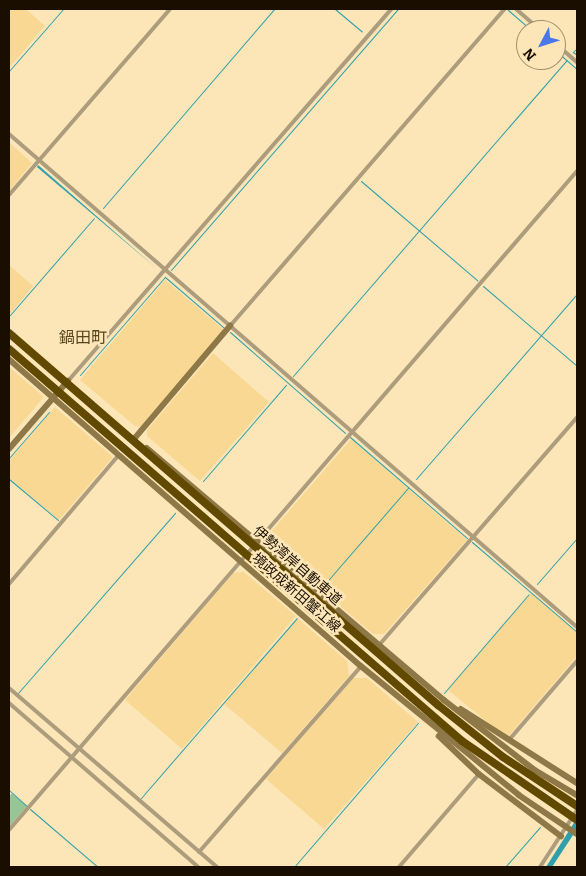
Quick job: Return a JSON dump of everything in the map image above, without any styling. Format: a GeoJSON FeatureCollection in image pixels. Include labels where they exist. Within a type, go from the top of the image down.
{"type":"FeatureCollection","features":[{"type":"Feature","properties":{"kind":"highway","name":"伊勢湾岸自動車道"},"geometry":{"type":"LineString","coordinates":[[9,332],[438,705],[503,757],[577,808]]}},
{"type":"Feature","properties":{"kind":"highway","name":"伊勢湾岸自動車道"},"geometry":{"type":"LineString","coordinates":[[9,349],[462,741],[577,820]]}},
{"type":"Feature","properties":{"kind":"main road"},"geometry":{"type":"LineString","coordinates":[[135,438],[230,326]]}},
{"type":"Feature","properties":{"kind":"main road","name":"境政成新田蟹江線"},"geometry":{"type":"LineString","coordinates":[[9,332],[259,539],[444,700],[535,770],[577,795]]}},
{"type":"Feature","properties":{"kind":"main road","name":"境政成新田蟹江線"},"geometry":{"type":"LineString","coordinates":[[9,360],[425,721],[519,795],[577,834]]}},
{"type":"Feature","properties":{"kind":"main road"},"geometry":{"type":"LineString","coordinates":[[9,449],[68,381]]}},
{"type":"Feature","properties":{"kind":"main road"},"geometry":{"type":"LineString","coordinates":[[444,700],[577,783]]}},
{"type":"Feature","properties":{"kind":"main road"},"geometry":{"type":"LineString","coordinates":[[425,721],[479,774],[561,836]]}},
{"type":"Feature","properties":{"kind":"street"},"geometry":{"type":"LineString","coordinates":[[9,195],[170,9]]}},
{"type":"Feature","properties":{"kind":"street"},"geometry":{"type":"LineString","coordinates":[[68,381],[391,9]]}},
{"type":"Feature","properties":{"kind":"street"},"geometry":{"type":"LineString","coordinates":[[230,326],[505,9]]}},
{"type":"Feature","properties":{"kind":"street"},"geometry":{"type":"LineString","coordinates":[[516,9],[529,20]]}},
{"type":"Feature","properties":{"kind":"street"},"geometry":{"type":"LineString","coordinates":[[566,53],[577,62]]}},
{"type":"Feature","properties":{"kind":"street"},"geometry":{"type":"LineString","coordinates":[[9,134],[577,627]]}},
{"type":"Feature","properties":{"kind":"street"},"geometry":{"type":"LineString","coordinates":[[9,830],[577,171]]}},
{"type":"Feature","properties":{"kind":"street"},"geometry":{"type":"LineString","coordinates":[[380,644],[577,417]]}},
{"type":"Feature","properties":{"kind":"street"},"geometry":{"type":"LineString","coordinates":[[9,584],[118,456]]}},
{"type":"Feature","properties":{"kind":"street"},"geometry":{"type":"LineString","coordinates":[[508,741],[577,660]]}},
{"type":"Feature","properties":{"kind":"street"},"geometry":{"type":"LineString","coordinates":[[200,852],[361,666]]}},
{"type":"Feature","properties":{"kind":"street"},"geometry":{"type":"LineString","coordinates":[[9,688],[216,867]]}},
{"type":"Feature","properties":{"kind":"street"},"geometry":{"type":"LineString","coordinates":[[9,703],[195,866]]}},
{"type":"Feature","properties":{"kind":"street"},"geometry":{"type":"LineString","coordinates":[[399,867],[479,774]]}},
{"type":"Feature","properties":{"kind":"street"},"geometry":{"type":"LineString","coordinates":[[540,867],[577,808]]}},
{"type":"Feature","properties":{"kind":"shaded area"},"geometry":{"type":"Polygon","coordinates":[[[9,9],[26,9],[45,26],[9,68],[9,9]]]}},
{"type":"Feature","properties":{"kind":"shaded area"},"geometry":{"type":"Polygon","coordinates":[[[9,142],[32,163],[9,191],[9,142]]]}},
{"type":"Feature","properties":{"kind":"shaded area"},"geometry":{"type":"Polygon","coordinates":[[[9,265],[33,286],[9,315],[9,265]]]}},
{"type":"Feature","properties":{"kind":"shaded area"},"geometry":{"type":"Polygon","coordinates":[[[165,280],[224,330],[140,427],[135,426],[80,380],[165,280]]]}},
{"type":"Feature","properties":{"kind":"shaded area"},"geometry":{"type":"Polygon","coordinates":[[[213,353],[269,402],[200,481],[147,436],[147,430],[213,353]]]}},
{"type":"Feature","properties":{"kind":"shaded area"},"geometry":{"type":"Polygon","coordinates":[[[9,367],[44,397],[9,438],[9,367]]]}},
{"type":"Feature","properties":{"kind":"shaded area"},"geometry":{"type":"Polygon","coordinates":[[[55,407],[113,457],[59,520],[9,478],[9,461],[55,407]]]}},
{"type":"Feature","properties":{"kind":"shaded area"},"geometry":{"type":"Polygon","coordinates":[[[351,439],[467,540],[384,634],[373,634],[272,548],[270,533],[351,439]]]}},
{"type":"Feature","properties":{"kind":"shaded area"},"geometry":{"type":"Polygon","coordinates":[[[244,572],[296,616],[182,749],[125,700],[233,573],[244,572]]]}},
{"type":"Feature","properties":{"kind":"shaded area"},"geometry":{"type":"Polygon","coordinates":[[[531,593],[577,633],[577,656],[507,738],[448,690],[531,593]]]}},
{"type":"Feature","properties":{"kind":"shaded area"},"geometry":{"type":"Polygon","coordinates":[[[297,618],[347,661],[349,676],[282,753],[224,704],[297,618]]]}},
{"type":"Feature","properties":{"kind":"shaded area"},"geometry":{"type":"Polygon","coordinates":[[[352,678],[367,678],[418,722],[324,829],[266,779],[352,678]]]}},
{"type":"Feature","properties":{"kind":"green space"},"geometry":{"type":"Polygon","coordinates":[[[12,793],[27,806],[9,827],[9,797],[12,793]]]}},
{"type":"Feature","properties":{"kind":"water"},"geometry":{"type":"Polygon","coordinates":[[[38,165],[156,268],[37,167],[38,165]]]}},
{"type":"Feature","properties":{"kind":"water"},"geometry":{"type":"Polygon","coordinates":[[[577,818],[577,829],[552,867],[546,867],[577,818]]]}},
{"type":"Feature","properties":{"kind":"waterway"},"geometry":{"type":"LineString","coordinates":[[9,71],[63,9]]}},
{"type":"Feature","properties":{"kind":"waterway"},"geometry":{"type":"LineString","coordinates":[[103,208],[274,9]]}},
{"type":"Feature","properties":{"kind":"waterway"},"geometry":{"type":"LineString","coordinates":[[335,9],[362,32]]}},
{"type":"Feature","properties":{"kind":"waterway"},"geometry":{"type":"LineString","coordinates":[[171,270],[398,9]]}},
{"type":"Feature","properties":{"kind":"waterway"},"geometry":{"type":"LineString","coordinates":[[508,10],[520,20]]}},
{"type":"Feature","properties":{"kind":"waterway"},"geometry":{"type":"LineString","coordinates":[[577,48],[573,52],[577,55]]}},
{"type":"Feature","properties":{"kind":"waterway"},"geometry":{"type":"LineString","coordinates":[[566,60],[577,69]]}},
{"type":"Feature","properties":{"kind":"waterway"},"geometry":{"type":"LineString","coordinates":[[293,376],[567,60]]}},
{"type":"Feature","properties":{"kind":"waterway"},"geometry":{"type":"LineString","coordinates":[[361,181],[477,280]]}},
{"type":"Feature","properties":{"kind":"waterway"},"geometry":{"type":"LineString","coordinates":[[10,315],[94,218]]}},
{"type":"Feature","properties":{"kind":"waterway"},"geometry":{"type":"LineString","coordinates":[[80,375],[165,277],[224,328]]}},
{"type":"Feature","properties":{"kind":"waterway"},"geometry":{"type":"LineString","coordinates":[[483,286],[577,366]]}},
{"type":"Feature","properties":{"kind":"waterway"},"geometry":{"type":"LineString","coordinates":[[416,479],[577,294]]}},
{"type":"Feature","properties":{"kind":"waterway"},"geometry":{"type":"LineString","coordinates":[[230,332],[345,433]]}},
{"type":"Feature","properties":{"kind":"waterway"},"geometry":{"type":"LineString","coordinates":[[203,481],[286,385]]}},
{"type":"Feature","properties":{"kind":"waterway"},"geometry":{"type":"LineString","coordinates":[[9,458],[49,412]]}},
{"type":"Feature","properties":{"kind":"waterway"},"geometry":{"type":"LineString","coordinates":[[350,437],[467,538]]}},
{"type":"Feature","properties":{"kind":"waterway"},"geometry":{"type":"LineString","coordinates":[[9,479],[58,520]]}},
{"type":"Feature","properties":{"kind":"waterway"},"geometry":{"type":"LineString","coordinates":[[323,586],[408,488]]}},
{"type":"Feature","properties":{"kind":"waterway"},"geometry":{"type":"LineString","coordinates":[[18,693],[175,513]]}},
{"type":"Feature","properties":{"kind":"waterway"},"geometry":{"type":"LineString","coordinates":[[537,584],[577,538]]}},
{"type":"Feature","properties":{"kind":"waterway"},"geometry":{"type":"LineString","coordinates":[[472,542],[577,632]]}},
{"type":"Feature","properties":{"kind":"waterway"},"geometry":{"type":"LineString","coordinates":[[444,693],[529,594]]}},
{"type":"Feature","properties":{"kind":"waterway"},"geometry":{"type":"LineString","coordinates":[[141,798],[297,618]]}},
{"type":"Feature","properties":{"kind":"waterway"},"geometry":{"type":"LineString","coordinates":[[294,867],[418,723]]}},
{"type":"Feature","properties":{"kind":"waterway"},"geometry":{"type":"LineString","coordinates":[[9,790],[27,806]]}},
{"type":"Feature","properties":{"kind":"waterway"},"geometry":{"type":"LineString","coordinates":[[30,809],[98,867]]}},
{"type":"Feature","properties":{"kind":"waterway"},"geometry":{"type":"LineString","coordinates":[[505,867],[540,827]]}},
{"type":"Feature","properties":{"kind":"district","name":"鍋田町"},"geometry":{"type":"Point","coordinates":[83,338]}}]}
